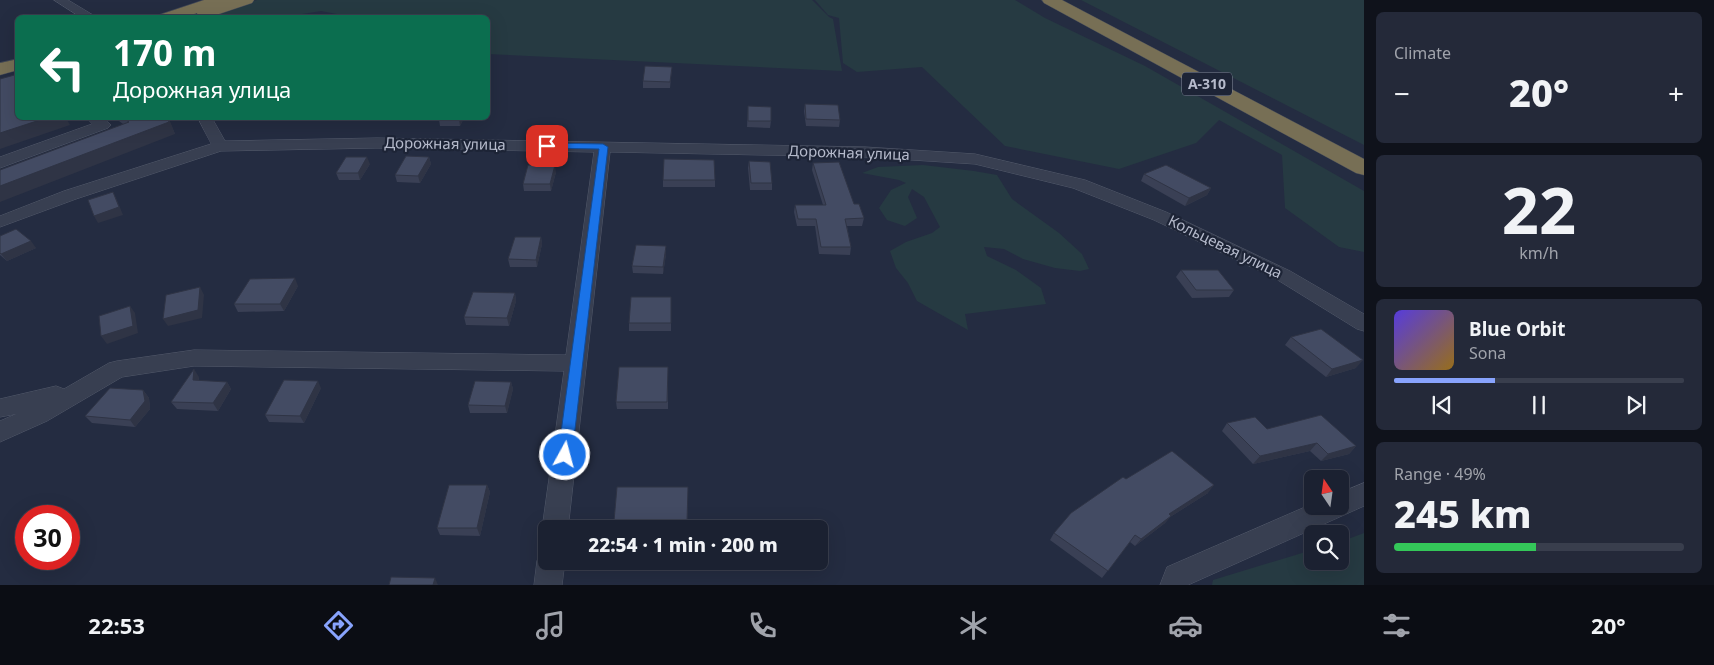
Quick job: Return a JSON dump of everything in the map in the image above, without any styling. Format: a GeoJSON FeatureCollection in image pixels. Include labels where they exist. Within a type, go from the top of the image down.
{"type":"FeatureCollection","features":[{"type":"Feature","properties":{"kind":"highway"},"geometry":{"type":"LineString","coordinates":[[174,15],[220,0]]}},
{"type":"Feature","properties":{"kind":"highway"},"geometry":{"type":"LineString","coordinates":[[202,15],[246,0]]}},
{"type":"Feature","properties":{"kind":"highway","name":"А-310"},"geometry":{"type":"LineString","coordinates":[[1050,0],[1364,168]]}},
{"type":"Feature","properties":{"kind":"highway"},"geometry":{"type":"LineString","coordinates":[[0,69],[15,65]]}},
{"type":"Feature","properties":{"kind":"highway"},"geometry":{"type":"LineString","coordinates":[[0,80],[15,75]]}},
{"type":"Feature","properties":{"kind":"street"},"geometry":{"type":"LineString","coordinates":[[60,0],[87,15]]}},
{"type":"Feature","properties":{"kind":"street"},"geometry":{"type":"LineString","coordinates":[[0,163],[103,125],[97,120]]}},
{"type":"Feature","properties":{"kind":"street"},"geometry":{"type":"LineString","coordinates":[[206,120],[220,146]]}},
{"type":"Feature","properties":{"kind":"street","name":"Дорожная улица"},"geometry":{"type":"LineString","coordinates":[[0,222],[70,195],[220,146],[377,143],[865,152],[975,159],[1079,184]]}},
{"type":"Feature","properties":{"kind":"street"},"geometry":{"type":"LineString","coordinates":[[556,520],[603,147]]}},
{"type":"Feature","properties":{"kind":"street","name":"Кольцевая улица"},"geometry":{"type":"LineString","coordinates":[[1079,184],[1214,240],[1283,275],[1364,324]]}},
{"type":"Feature","properties":{"kind":"street"},"geometry":{"type":"LineString","coordinates":[[0,432],[39,414],[117,369],[194,358],[577,363]]}},
{"type":"Feature","properties":{"kind":"street"},"geometry":{"type":"LineString","coordinates":[[0,408],[32,402],[91,384]]}},
{"type":"Feature","properties":{"kind":"street"},"geometry":{"type":"LineString","coordinates":[[1349,500],[1364,494]]}},
{"type":"Feature","properties":{"kind":"street"},"geometry":{"type":"LineString","coordinates":[[1174,585],[1177,576],[1316,515]]}},
{"type":"Feature","properties":{"kind":"street"},"geometry":{"type":"LineString","coordinates":[[548,585],[550,570]]}},
{"type":"Feature","properties":{"kind":"shaded area"},"geometry":{"type":"Polygon","coordinates":[[[257,0],[812,0],[833,19],[842,71],[490,54],[490,15],[342,15],[321,11],[296,15],[209,15],[257,0]]]}},
{"type":"Feature","properties":{"kind":"shaded area"},"geometry":{"type":"Polygon","coordinates":[[[815,0],[1015,0],[1045,18],[1145,66],[1364,191],[1364,252],[1339,247],[1285,208],[1282,155],[1219,120],[1196,143],[1119,169],[1005,146],[922,67],[857,72],[843,63],[839,18],[828,15],[815,0]]]}},
{"type":"Feature","properties":{"kind":"shaded area"},"geometry":{"type":"Polygon","coordinates":[[[1081,0],[1364,0],[1364,145],[1081,0]]]}},
{"type":"Feature","properties":{"kind":"shaded area"},"geometry":{"type":"Polygon","coordinates":[[[923,165],[997,175],[1012,199],[1059,233],[1082,254],[1089,269],[1080,271],[1055,268],[1023,259],[1004,249],[984,247],[987,256],[1016,270],[1041,288],[1046,304],[965,314],[968,330],[917,301],[908,283],[896,268],[890,251],[906,242],[932,233],[940,227],[924,197],[912,189],[908,197],[917,218],[905,226],[887,220],[879,208],[891,190],[906,183],[862,173],[878,167],[923,165]]]}},
{"type":"Feature","properties":{"kind":"shaded area"},"geometry":{"type":"Polygon","coordinates":[[[1364,533],[1364,585],[1212,585],[1213,580],[1304,552],[1304,570],[1349,570],[1349,539],[1364,533]]]}},
{"type":"Feature","properties":{"kind":"building"},"geometry":{"type":"Polygon","coordinates":[[[645,66],[672,67],[670,82],[643,81],[645,66]]]}},
{"type":"Feature","properties":{"kind":"building"},"geometry":{"type":"Polygon","coordinates":[[[15,75],[15,120],[40,120],[0,133],[0,79],[15,75]]]}},
{"type":"Feature","properties":{"kind":"building"},"geometry":{"type":"Polygon","coordinates":[[[805,104],[838,105],[840,120],[806,119],[805,104]]]}},
{"type":"Feature","properties":{"kind":"building"},"geometry":{"type":"Polygon","coordinates":[[[748,106],[771,107],[771,121],[748,121],[748,106]]]}},
{"type":"Feature","properties":{"kind":"building"},"geometry":{"type":"Polygon","coordinates":[[[126,120],[168,120],[169,122],[0,186],[0,170],[129,122],[126,120]]]}},
{"type":"Feature","properties":{"kind":"building"},"geometry":{"type":"Polygon","coordinates":[[[406,156],[429,157],[418,176],[395,175],[406,156]]]}},
{"type":"Feature","properties":{"kind":"building"},"geometry":{"type":"Polygon","coordinates":[[[346,157],[367,157],[358,173],[336,173],[346,157]]]}},
{"type":"Feature","properties":{"kind":"building"},"geometry":{"type":"Polygon","coordinates":[[[664,159],[714,160],[715,180],[663,180],[664,159]]]}},
{"type":"Feature","properties":{"kind":"building"},"geometry":{"type":"Polygon","coordinates":[[[749,161],[770,162],[772,183],[751,183],[749,161]]]}},
{"type":"Feature","properties":{"kind":"building"},"geometry":{"type":"Polygon","coordinates":[[[839,162],[854,204],[859,204],[864,218],[845,219],[851,247],[821,247],[816,219],[798,219],[795,205],[826,205],[813,163],[839,162]]]}},
{"type":"Feature","properties":{"kind":"building"},"geometry":{"type":"Polygon","coordinates":[[[528,165],[555,165],[550,184],[523,184],[528,165]]]}},
{"type":"Feature","properties":{"kind":"building"},"geometry":{"type":"Polygon","coordinates":[[[1166,165],[1211,188],[1189,198],[1144,174],[1166,165]]]}},
{"type":"Feature","properties":{"kind":"building"},"geometry":{"type":"Polygon","coordinates":[[[113,192],[119,207],[94,216],[88,200],[113,192]]]}},
{"type":"Feature","properties":{"kind":"building"},"geometry":{"type":"Polygon","coordinates":[[[16,229],[31,241],[1,254],[0,236],[16,229]]]}},
{"type":"Feature","properties":{"kind":"building"},"geometry":{"type":"Polygon","coordinates":[[[515,237],[541,237],[536,260],[508,259],[515,237]]]}},
{"type":"Feature","properties":{"kind":"building"},"geometry":{"type":"Polygon","coordinates":[[[636,245],[666,246],[663,267],[632,266],[636,245]]]}},
{"type":"Feature","properties":{"kind":"building"},"geometry":{"type":"Polygon","coordinates":[[[1181,270],[1218,270],[1234,290],[1196,290],[1181,270]]]}},
{"type":"Feature","properties":{"kind":"building"},"geometry":{"type":"Polygon","coordinates":[[[295,278],[280,304],[234,304],[250,279],[295,278]]]}},
{"type":"Feature","properties":{"kind":"building"},"geometry":{"type":"Polygon","coordinates":[[[200,287],[198,310],[163,319],[166,295],[200,287]]]}},
{"type":"Feature","properties":{"kind":"building"},"geometry":{"type":"Polygon","coordinates":[[[473,292],[515,293],[507,318],[464,317],[473,292]]]}},
{"type":"Feature","properties":{"kind":"building"},"geometry":{"type":"Polygon","coordinates":[[[631,297],[671,297],[671,323],[629,323],[631,297]]]}},
{"type":"Feature","properties":{"kind":"building"},"geometry":{"type":"Polygon","coordinates":[[[130,306],[133,326],[101,336],[99,316],[130,306]]]}},
{"type":"Feature","properties":{"kind":"building"},"geometry":{"type":"Polygon","coordinates":[[[1321,329],[1363,360],[1332,369],[1291,337],[1321,329]]]}},
{"type":"Feature","properties":{"kind":"building"},"geometry":{"type":"Polygon","coordinates":[[[619,367],[668,367],[667,402],[616,402],[619,367]]]}},
{"type":"Feature","properties":{"kind":"building"},"geometry":{"type":"Polygon","coordinates":[[[194,369],[193,380],[227,382],[213,403],[171,402],[194,369]]]}},
{"type":"Feature","properties":{"kind":"building"},"geometry":{"type":"Polygon","coordinates":[[[284,380],[318,381],[300,416],[265,415],[284,380]]]}},
{"type":"Feature","properties":{"kind":"building"},"geometry":{"type":"Polygon","coordinates":[[[475,381],[511,382],[505,406],[468,405],[475,381]]]}},
{"type":"Feature","properties":{"kind":"building"},"geometry":{"type":"Polygon","coordinates":[[[110,388],[143,390],[145,401],[130,420],[85,416],[110,388]]]}},
{"type":"Feature","properties":{"kind":"building"},"geometry":{"type":"Polygon","coordinates":[[[1321,415],[1356,446],[1328,454],[1317,443],[1260,456],[1227,423],[1255,417],[1267,429],[1321,415]]]}},
{"type":"Feature","properties":{"kind":"building"},"geometry":{"type":"Polygon","coordinates":[[[1172,451],[1214,485],[1169,514],[1171,516],[1141,539],[1135,535],[1108,571],[1054,533],[1071,513],[1123,477],[1126,479],[1172,451]]]}},
{"type":"Feature","properties":{"kind":"building"},"geometry":{"type":"Polygon","coordinates":[[[449,485],[487,485],[477,528],[437,528],[449,485]]]}},
{"type":"Feature","properties":{"kind":"building"},"geometry":{"type":"Polygon","coordinates":[[[617,487],[688,487],[687,520],[614,520],[617,487]]]}},
{"type":"Feature","properties":{"kind":"building"},"geometry":{"type":"Polygon","coordinates":[[[391,577],[435,578],[433,585],[389,585],[391,577]]]}},
{"type":"Feature","properties":{"kind":"route"},"geometry":{"type":"LineString","coordinates":[[547,146],[603,147],[565,455]]}}]}
